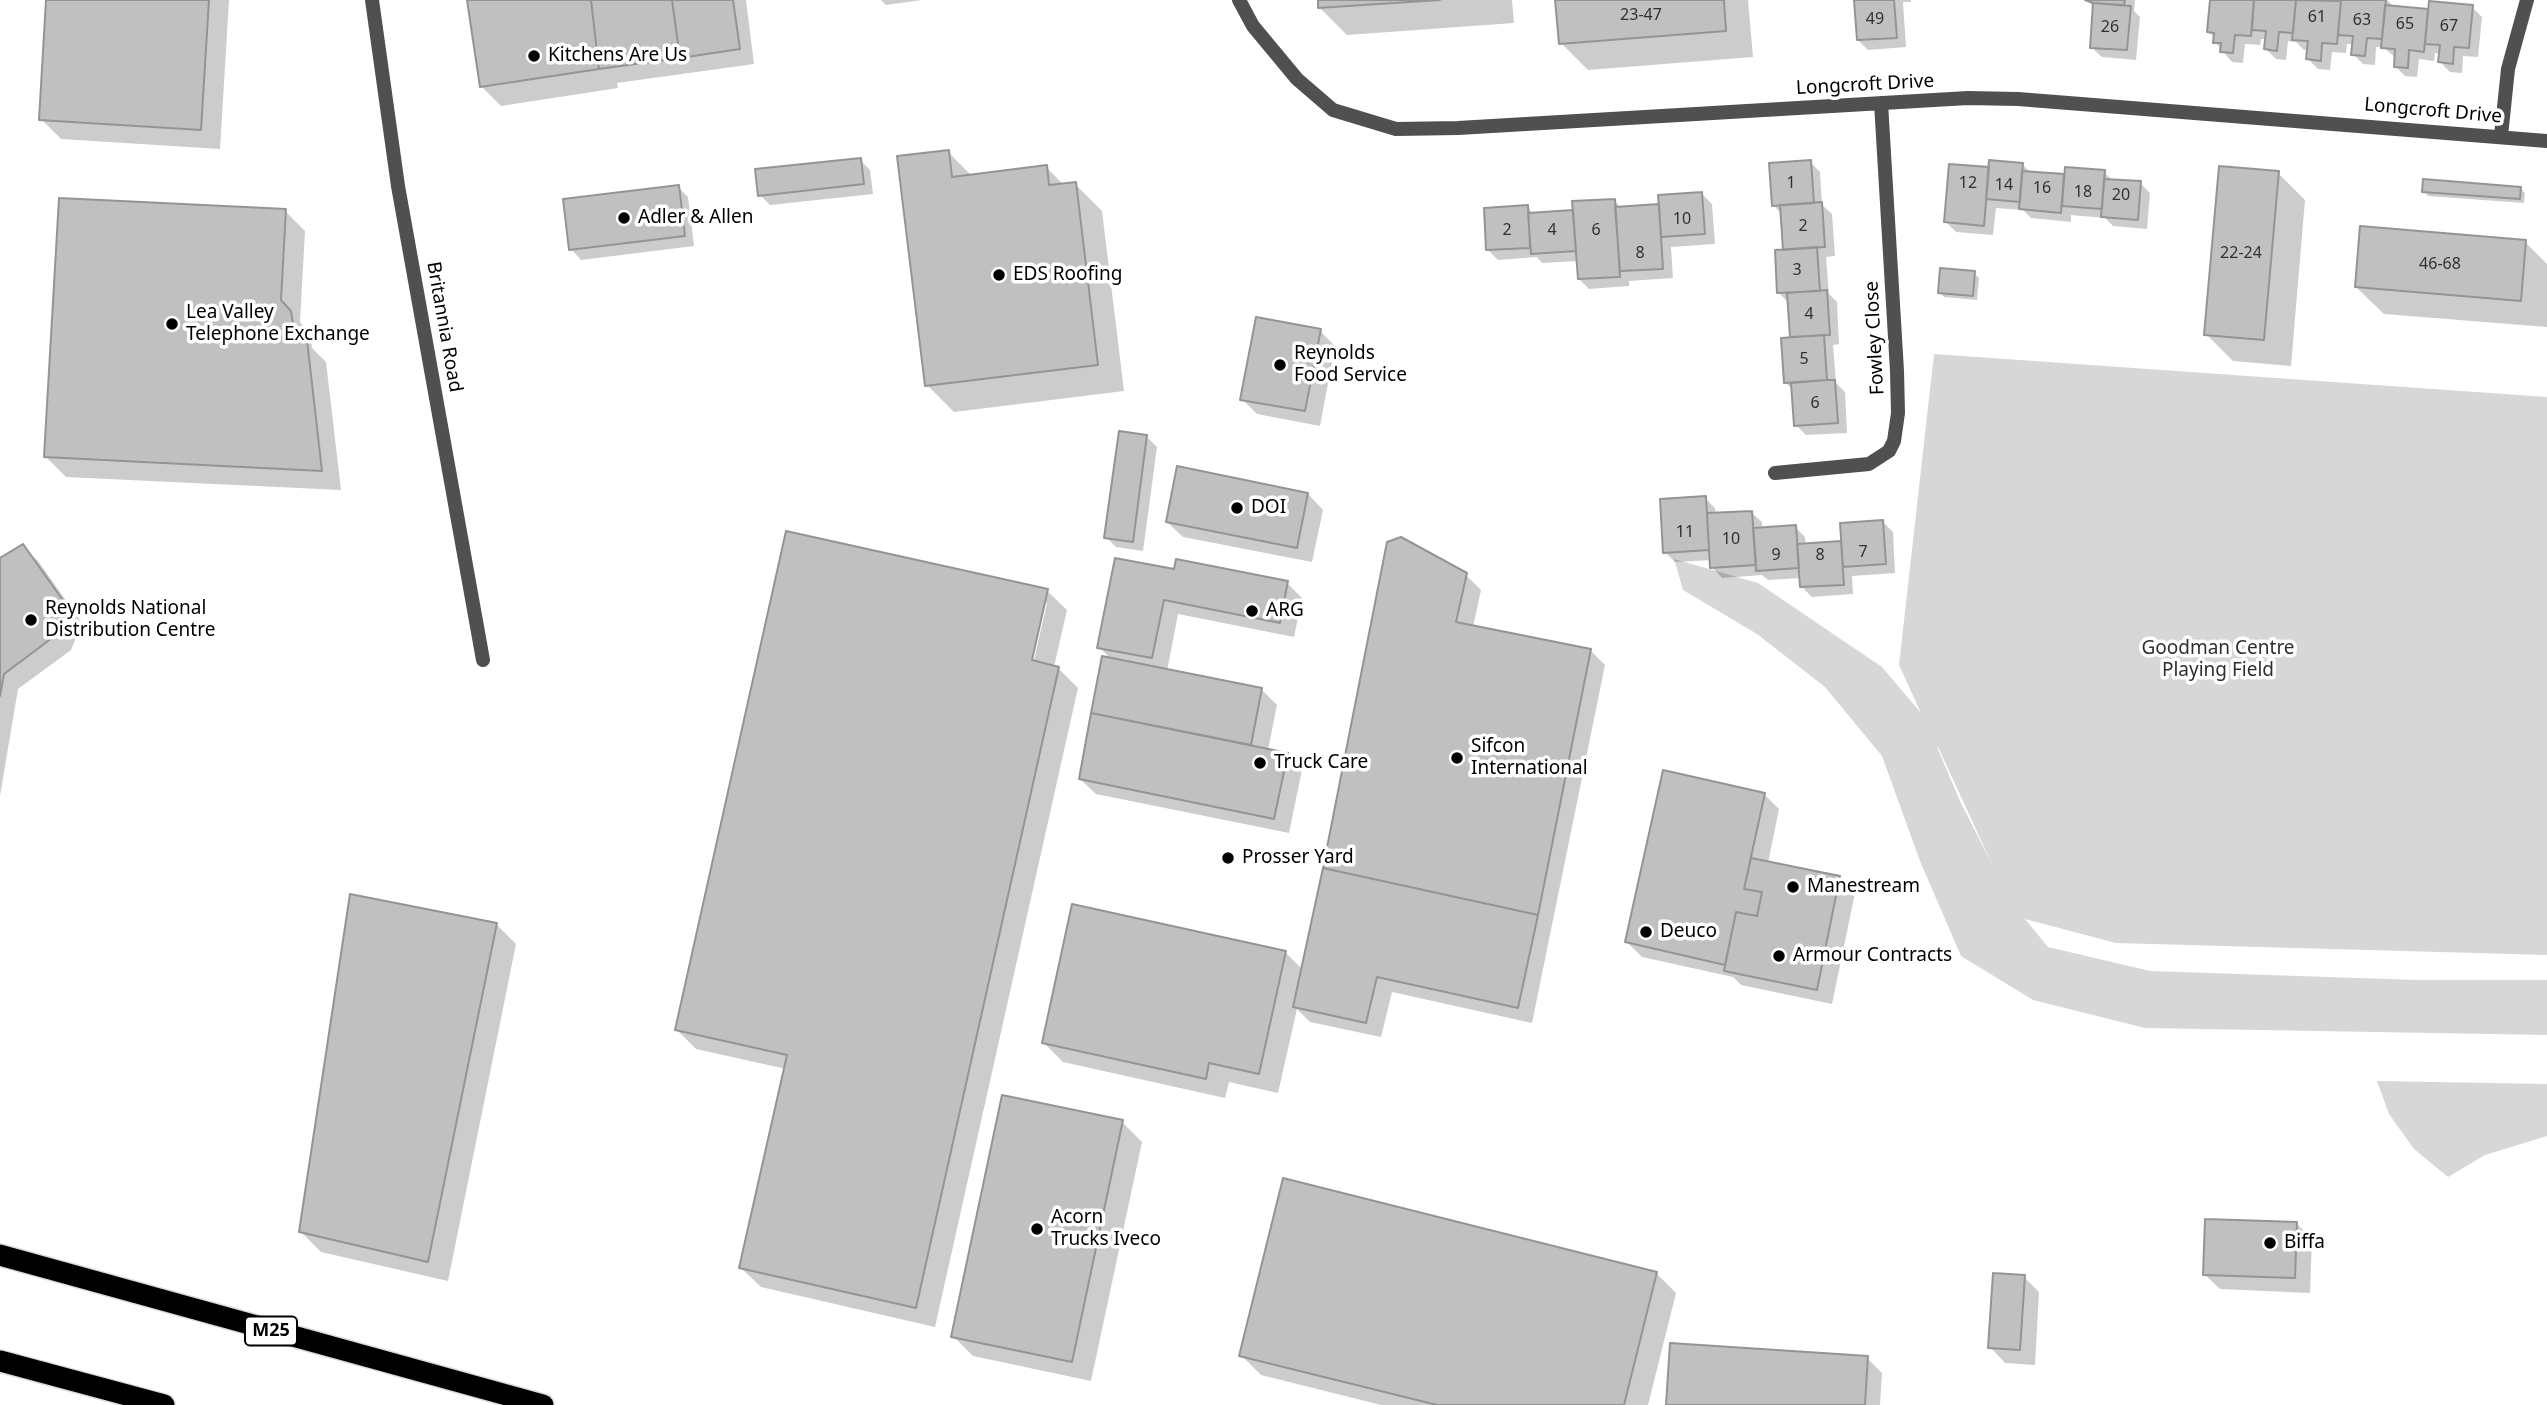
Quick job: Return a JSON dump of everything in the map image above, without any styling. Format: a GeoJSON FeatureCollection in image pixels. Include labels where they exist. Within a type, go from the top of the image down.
{"type":"FeatureCollection","features":[{"type":"Feature","properties":{"kind":"highway","name":"M25"},"geometry":{"type":"LineString","coordinates":[[0,1255],[543,1405]]}},
{"type":"Feature","properties":{"kind":"highway"},"geometry":{"type":"LineString","coordinates":[[0,1361],[164,1405]]}},
{"type":"Feature","properties":{"kind":"street","name":"Britannia Road"},"geometry":{"type":"LineString","coordinates":[[372,0],[398,186],[483,660]]}},
{"type":"Feature","properties":{"kind":"street","name":"Longcroft Drive"},"geometry":{"type":"LineString","coordinates":[[1239,0],[1253,26],[1297,79],[1333,110],[1396,129],[1472,128],[1968,98],[2018,99],[2547,141]]}},
{"type":"Feature","properties":{"kind":"street"},"geometry":{"type":"LineString","coordinates":[[2501,136],[2508,69],[2527,0]]}},
{"type":"Feature","properties":{"kind":"street","name":"Fowley Close"},"geometry":{"type":"LineString","coordinates":[[1775,473],[1869,464],[1889,451],[1894,440],[1898,413],[1897,382],[1881,103]]}},
{"type":"Feature","properties":{"kind":"green space","name":"Goodman Centre Playing Field"},"geometry":{"type":"Polygon","coordinates":[[[1934,354],[2547,397],[2547,955],[2116,943],[2025,919],[2048,947],[2150,971],[2417,980],[2547,980],[2547,1035],[2145,1028],[2033,1000],[1961,956],[1920,861],[1882,756],[1825,687],[1757,634],[1683,590],[1674,559],[1758,583],[1882,667],[1921,713],[1899,665],[1934,354]],[[1938,747],[1960,801],[1992,864],[1938,747]]]}},
{"type":"Feature","properties":{"kind":"green space"},"geometry":{"type":"Polygon","coordinates":[[[2377,1081],[2547,1084],[2547,1136],[2485,1155],[2448,1177],[2414,1149],[2389,1114],[2377,1081]]]}},
{"type":"Feature","properties":{"kind":"building"},"geometry":{"type":"Polygon","coordinates":[[[46,0],[209,0],[201,130],[39,120],[46,0]]]}},
{"type":"Feature","properties":{"kind":"building"},"geometry":{"type":"Polygon","coordinates":[[[467,0],[591,0],[599,69],[480,87],[467,0]]]}},
{"type":"Feature","properties":{"kind":"building"},"geometry":{"type":"Polygon","coordinates":[[[591,0],[672,0],[680,58],[599,69],[591,0]]]}},
{"type":"Feature","properties":{"kind":"building"},"geometry":{"type":"Polygon","coordinates":[[[672,0],[733,0],[740,49],[680,58],[672,0]]]}},
{"type":"Feature","properties":{"kind":"building"},"geometry":{"type":"Polygon","coordinates":[[[1318,0],[1440,0],[1318,8],[1318,0]]]}},
{"type":"Feature","properties":{"kind":"building"},"geometry":{"type":"Polygon","coordinates":[[[1555,0],[1724,0],[1726,31],[1559,44],[1555,0]]]}},
{"type":"Feature","properties":{"kind":"building"},"geometry":{"type":"Polygon","coordinates":[[[1854,0],[1894,0],[1897,38],[1857,40],[1854,0]]]}},
{"type":"Feature","properties":{"kind":"building"},"geometry":{"type":"Polygon","coordinates":[[[2085,0],[2125,0],[2124,5],[2085,0]]]}},
{"type":"Feature","properties":{"kind":"building"},"geometry":{"type":"Polygon","coordinates":[[[2210,0],[2254,0],[2251,36],[2235,35],[2233,53],[2220,52],[2221,43],[2213,43],[2214,33],[2207,32],[2210,0]]]}},
{"type":"Feature","properties":{"kind":"building"},"geometry":{"type":"Polygon","coordinates":[[[2254,0],[2296,0],[2293,33],[2279,32],[2277,51],[2264,49],[2266,31],[2252,30],[2254,0]]]}},
{"type":"Feature","properties":{"kind":"building"},"geometry":{"type":"Polygon","coordinates":[[[2296,0],[2341,1],[2337,44],[2322,43],[2321,61],[2306,59],[2308,41],[2292,40],[2296,0]]]}},
{"type":"Feature","properties":{"kind":"building"},"geometry":{"type":"Polygon","coordinates":[[[2341,0],[2386,0],[2382,39],[2367,38],[2365,56],[2351,55],[2353,36],[2338,35],[2341,0]]]}},
{"type":"Feature","properties":{"kind":"building"},"geometry":{"type":"Polygon","coordinates":[[[2429,1],[2473,5],[2469,48],[2454,47],[2453,64],[2438,62],[2440,45],[2425,44],[2429,1]]]}},
{"type":"Feature","properties":{"kind":"building"},"geometry":{"type":"Polygon","coordinates":[[[2093,3],[2131,6],[2127,50],[2090,48],[2093,3]]]}},
{"type":"Feature","properties":{"kind":"building"},"geometry":{"type":"Polygon","coordinates":[[[2385,5],[2428,9],[2424,52],[2409,50],[2408,68],[2394,67],[2395,49],[2381,48],[2385,5]]]}},
{"type":"Feature","properties":{"kind":"building","name":"EDS Roofing"},"geometry":{"type":"Polygon","coordinates":[[[949,150],[952,177],[1047,165],[1049,185],[1076,182],[1098,365],[925,386],[897,156],[949,150]]]}},
{"type":"Feature","properties":{"kind":"building"},"geometry":{"type":"Polygon","coordinates":[[[861,158],[864,184],[758,196],[755,169],[861,158]]]}},
{"type":"Feature","properties":{"kind":"building"},"geometry":{"type":"Polygon","coordinates":[[[1811,160],[1814,203],[1772,206],[1769,163],[1811,160]]]}},
{"type":"Feature","properties":{"kind":"building"},"geometry":{"type":"Polygon","coordinates":[[[1989,160],[2023,163],[2020,202],[1986,199],[1989,160]]]}},
{"type":"Feature","properties":{"kind":"building"},"geometry":{"type":"Polygon","coordinates":[[[1949,164],[1989,167],[1984,226],[1944,222],[1949,164]]]}},
{"type":"Feature","properties":{"kind":"building"},"geometry":{"type":"Polygon","coordinates":[[[2219,166],[2279,171],[2264,340],[2204,335],[2219,166]]]}},
{"type":"Feature","properties":{"kind":"building"},"geometry":{"type":"Polygon","coordinates":[[[2065,167],[2105,170],[2102,209],[2062,206],[2065,167]]]}},
{"type":"Feature","properties":{"kind":"building"},"geometry":{"type":"Polygon","coordinates":[[[2022,171],[2064,174],[2061,213],[2019,209],[2022,171]]]}},
{"type":"Feature","properties":{"kind":"building"},"geometry":{"type":"Polygon","coordinates":[[[2104,179],[2141,181],[2138,220],[2101,217],[2104,179]]]}},
{"type":"Feature","properties":{"kind":"building"},"geometry":{"type":"Polygon","coordinates":[[[2423,179],[2521,187],[2520,199],[2422,192],[2423,179]]]}},
{"type":"Feature","properties":{"kind":"building","name":"Adler & Allen"},"geometry":{"type":"Polygon","coordinates":[[[679,185],[685,236],[569,250],[563,199],[679,185]]]}},
{"type":"Feature","properties":{"kind":"building"},"geometry":{"type":"Polygon","coordinates":[[[1702,192],[1705,234],[1661,237],[1658,195],[1702,192]]]}},
{"type":"Feature","properties":{"kind":"building","name":"Lea Valley Telephone Exchange"},"geometry":{"type":"Polygon","coordinates":[[[59,198],[286,209],[281,300],[291,311],[295,336],[307,340],[322,471],[44,457],[59,198]]]}},
{"type":"Feature","properties":{"kind":"building"},"geometry":{"type":"Polygon","coordinates":[[[1615,199],[1620,277],[1578,279],[1572,201],[1615,199]]]}},
{"type":"Feature","properties":{"kind":"building"},"geometry":{"type":"Polygon","coordinates":[[[1822,202],[1825,247],[1783,250],[1780,205],[1822,202]]]}},
{"type":"Feature","properties":{"kind":"building"},"geometry":{"type":"Polygon","coordinates":[[[1659,204],[1663,269],[1620,271],[1615,207],[1659,204]]]}},
{"type":"Feature","properties":{"kind":"building"},"geometry":{"type":"Polygon","coordinates":[[[1528,205],[1530,248],[1486,250],[1484,208],[1528,205]]]}},
{"type":"Feature","properties":{"kind":"building"},"geometry":{"type":"Polygon","coordinates":[[[1573,210],[1576,251],[1531,254],[1528,213],[1573,210]]]}},
{"type":"Feature","properties":{"kind":"building"},"geometry":{"type":"Polygon","coordinates":[[[2360,226],[2526,240],[2521,301],[2355,287],[2360,226]]]}},
{"type":"Feature","properties":{"kind":"building"},"geometry":{"type":"Polygon","coordinates":[[[1817,247],[1820,291],[1777,293],[1775,250],[1817,247]]]}},
{"type":"Feature","properties":{"kind":"building"},"geometry":{"type":"Polygon","coordinates":[[[1940,268],[1975,271],[1973,296],[1938,293],[1940,268]]]}},
{"type":"Feature","properties":{"kind":"building"},"geometry":{"type":"Polygon","coordinates":[[[1827,290],[1830,335],[1790,337],[1787,293],[1827,290]]]}},
{"type":"Feature","properties":{"kind":"building","name":"Reynolds Food Service"},"geometry":{"type":"Polygon","coordinates":[[[1256,317],[1321,329],[1305,411],[1240,400],[1256,317]]]}},
{"type":"Feature","properties":{"kind":"building"},"geometry":{"type":"Polygon","coordinates":[[[1824,335],[1827,380],[1784,383],[1781,338],[1824,335]]]}},
{"type":"Feature","properties":{"kind":"building"},"geometry":{"type":"Polygon","coordinates":[[[1835,380],[1838,423],[1794,426],[1791,383],[1835,380]]]}},
{"type":"Feature","properties":{"kind":"building"},"geometry":{"type":"Polygon","coordinates":[[[1119,431],[1147,435],[1133,542],[1104,538],[1119,431]]]}},
{"type":"Feature","properties":{"kind":"building","name":"DOI"},"geometry":{"type":"Polygon","coordinates":[[[1177,466],[1308,493],[1297,548],[1166,522],[1177,466]]]}},
{"type":"Feature","properties":{"kind":"building"},"geometry":{"type":"Polygon","coordinates":[[[1706,496],[1709,550],[1663,553],[1660,499],[1706,496]]]}},
{"type":"Feature","properties":{"kind":"building"},"geometry":{"type":"Polygon","coordinates":[[[1752,511],[1756,565],[1710,568],[1707,513],[1752,511]]]}},
{"type":"Feature","properties":{"kind":"building"},"geometry":{"type":"Polygon","coordinates":[[[1883,520],[1886,564],[1843,567],[1840,523],[1883,520]]]}},
{"type":"Feature","properties":{"kind":"building"},"geometry":{"type":"Polygon","coordinates":[[[1796,525],[1799,568],[1756,571],[1753,528],[1796,525]]]}},
{"type":"Feature","properties":{"kind":"building"},"geometry":{"type":"Polygon","coordinates":[[[786,531],[1048,589],[1032,660],[1059,667],[916,1308],[739,1268],[787,1055],[675,1030],[786,531]]]}},
{"type":"Feature","properties":{"kind":"building","name":"Sifcon International"},"geometry":{"type":"Polygon","coordinates":[[[1401,537],[1467,573],[1456,622],[1591,649],[1538,915],[1323,868],[1387,542],[1401,537]]]}},
{"type":"Feature","properties":{"kind":"building"},"geometry":{"type":"Polygon","coordinates":[[[1841,541],[1844,585],[1800,587],[1797,544],[1841,541]]]}},
{"type":"Feature","properties":{"kind":"building","name":"Reynolds National Distribution Centre"},"geometry":{"type":"Polygon","coordinates":[[[23,544],[67,606],[56,635],[4,674],[0,696],[0,558],[23,544]]]}},
{"type":"Feature","properties":{"kind":"building","name":"ARG"},"geometry":{"type":"Polygon","coordinates":[[[1115,558],[1174,569],[1176,559],[1288,581],[1280,623],[1164,600],[1152,658],[1097,648],[1115,558]]]}},
{"type":"Feature","properties":{"kind":"building"},"geometry":{"type":"Polygon","coordinates":[[[1102,656],[1262,688],[1251,745],[1091,713],[1102,656]]]}},
{"type":"Feature","properties":{"kind":"building"},"geometry":{"type":"Polygon","coordinates":[[[1091,713],[1288,753],[1274,819],[1079,779],[1091,713]]]}},
{"type":"Feature","properties":{"kind":"building"},"geometry":{"type":"Polygon","coordinates":[[[1663,770],[1765,793],[1744,889],[1762,892],[1757,916],[1736,912],[1725,965],[1625,942],[1663,770]]]}},
{"type":"Feature","properties":{"kind":"building"},"geometry":{"type":"Polygon","coordinates":[[[1751,858],[1840,876],[1817,990],[1724,971],[1736,912],[1757,916],[1762,892],[1744,889],[1751,858]]]}},
{"type":"Feature","properties":{"kind":"building"},"geometry":{"type":"Polygon","coordinates":[[[1323,868],[1538,915],[1518,1008],[1377,977],[1366,1023],[1293,1007],[1323,868]]]}},
{"type":"Feature","properties":{"kind":"building"},"geometry":{"type":"Polygon","coordinates":[[[350,894],[497,923],[428,1262],[299,1232],[350,894]]]}},
{"type":"Feature","properties":{"kind":"building"},"geometry":{"type":"Polygon","coordinates":[[[1072,904],[1286,951],[1259,1074],[1209,1063],[1206,1079],[1042,1043],[1072,904]]]}},
{"type":"Feature","properties":{"kind":"building","name":"Acorn Trucks Iveco"},"geometry":{"type":"Polygon","coordinates":[[[1002,1095],[1123,1120],[1072,1362],[951,1337],[1002,1095]]]}},
{"type":"Feature","properties":{"kind":"building"},"geometry":{"type":"Polygon","coordinates":[[[1283,1178],[1657,1272],[1624,1405],[1437,1405],[1239,1356],[1283,1178]]]}},
{"type":"Feature","properties":{"kind":"building"},"geometry":{"type":"Polygon","coordinates":[[[2205,1219],[2297,1222],[2295,1278],[2203,1275],[2205,1219]]]}},
{"type":"Feature","properties":{"kind":"building"},"geometry":{"type":"Polygon","coordinates":[[[1993,1273],[2025,1275],[2020,1350],[1988,1348],[1993,1273]]]}},
{"type":"Feature","properties":{"kind":"building"},"geometry":{"type":"Polygon","coordinates":[[[1670,1343],[1868,1356],[1865,1405],[1666,1405],[1670,1343]]]}},
{"type":"Feature","properties":{"kind":"place","name":"Kitchens Are Us"},"geometry":{"type":"Point","coordinates":[534,56]}},
{"type":"Feature","properties":{"kind":"place","name":"Adler & Allen"},"geometry":{"type":"Point","coordinates":[624,218]}},
{"type":"Feature","properties":{"kind":"place","name":"EDS Roofing"},"geometry":{"type":"Point","coordinates":[999,275]}},
{"type":"Feature","properties":{"kind":"place","name":"Lea Valley Telephone Exchange"},"geometry":{"type":"Point","coordinates":[172,324]}},
{"type":"Feature","properties":{"kind":"place","name":"Reynolds Food Service"},"geometry":{"type":"Point","coordinates":[1280,365]}},
{"type":"Feature","properties":{"kind":"place","name":"DOI"},"geometry":{"type":"Point","coordinates":[1237,508]}},
{"type":"Feature","properties":{"kind":"place","name":"ARG"},"geometry":{"type":"Point","coordinates":[1252,611]}},
{"type":"Feature","properties":{"kind":"place","name":"Reynolds National Distribution Centre"},"geometry":{"type":"Point","coordinates":[31,620]}},
{"type":"Feature","properties":{"kind":"place","name":"Sifcon International"},"geometry":{"type":"Point","coordinates":[1457,758]}},
{"type":"Feature","properties":{"kind":"place","name":"Truck Care"},"geometry":{"type":"Point","coordinates":[1260,763]}},
{"type":"Feature","properties":{"kind":"place","name":"Prosser Yard"},"geometry":{"type":"Point","coordinates":[1228,858]}},
{"type":"Feature","properties":{"kind":"place","name":"Manestream"},"geometry":{"type":"Point","coordinates":[1793,887]}},
{"type":"Feature","properties":{"kind":"place","name":"Deuco"},"geometry":{"type":"Point","coordinates":[1646,932]}},
{"type":"Feature","properties":{"kind":"place","name":"Armour Contracts"},"geometry":{"type":"Point","coordinates":[1779,956]}},
{"type":"Feature","properties":{"kind":"place","name":"Acorn Trucks Iveco"},"geometry":{"type":"Point","coordinates":[1037,1229]}},
{"type":"Feature","properties":{"kind":"place","name":"Biffa"},"geometry":{"type":"Point","coordinates":[2270,1243]}}]}
